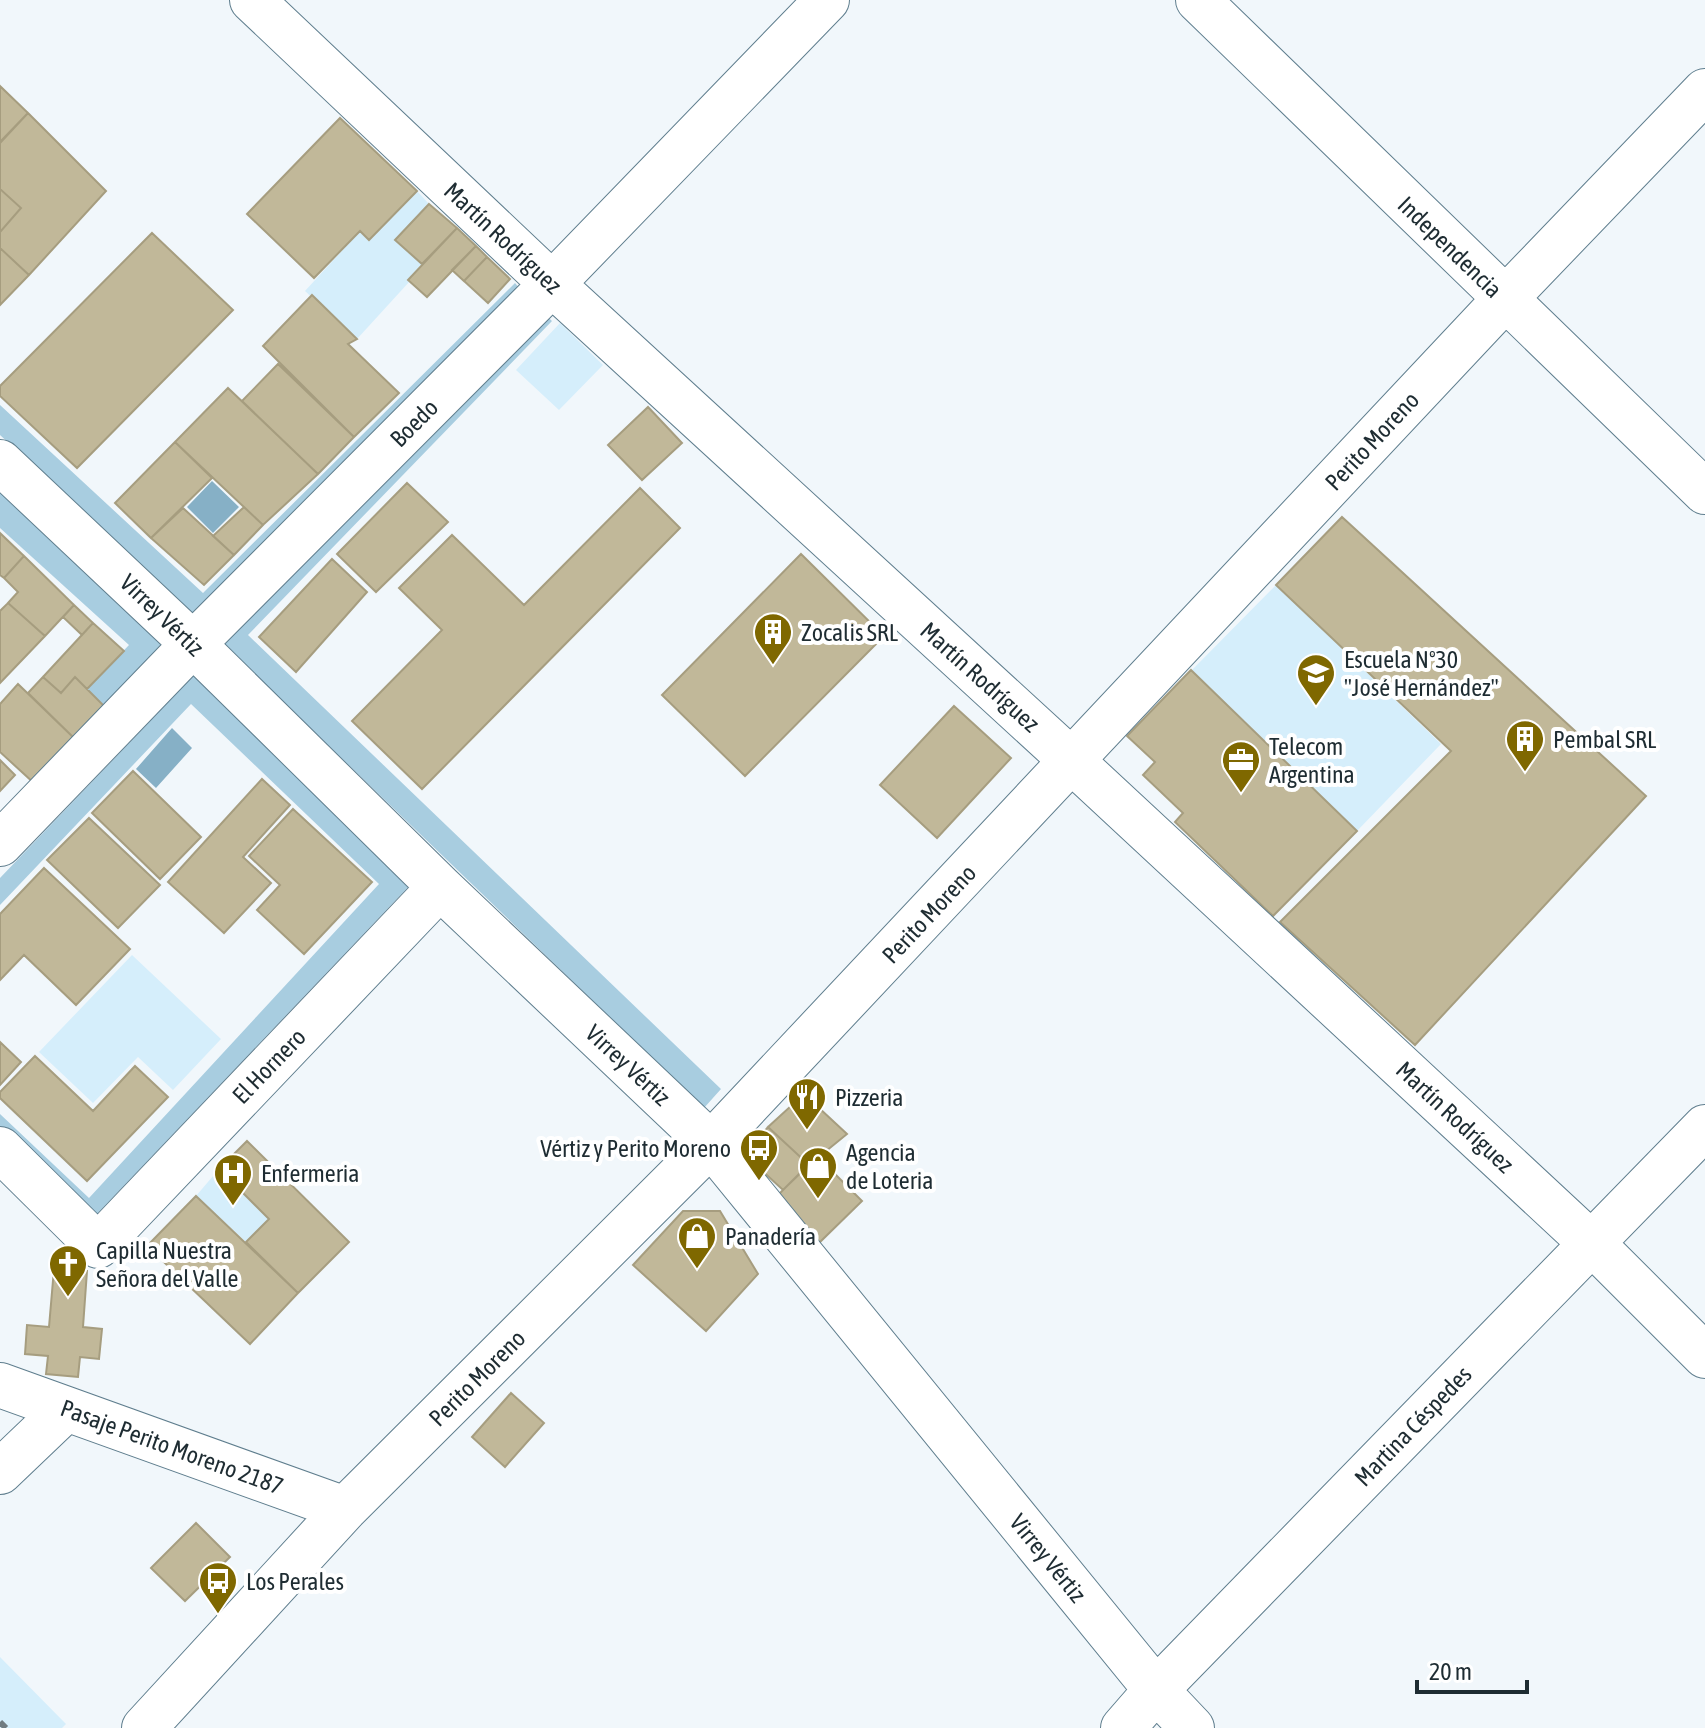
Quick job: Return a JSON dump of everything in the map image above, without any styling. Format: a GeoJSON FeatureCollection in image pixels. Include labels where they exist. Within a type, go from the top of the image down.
{"type":"FeatureCollection","features":[{"type":"Feature","properties":{"kind":"street","name":"Martín Rodríguez"},"geometry":{"type":"LineString","coordinates":[[252,0],[552,284],[1591,1243],[1705,1356]]}},
{"type":"Feature","properties":{"kind":"street","name":"Boedo"},"geometry":{"type":"LineString","coordinates":[[0,844],[827,0]]}},
{"type":"Feature","properties":{"kind":"street","name":"Independencia"},"geometry":{"type":"LineString","coordinates":[[1198,0],[1705,492]]}},
{"type":"Feature","properties":{"kind":"street","name":"Perito Moreno"},"geometry":{"type":"LineString","coordinates":[[160,1723],[345,1509],[711,1144],[1504,300],[1705,91]]}},
{"type":"Feature","properties":{"kind":"street","name":"Virrey Vértiz"},"geometry":{"type":"LineString","coordinates":[[0,462],[711,1144],[1156,1690],[1192,1728]]}},
{"type":"Feature","properties":{"kind":"street","name":"El Hornero"},"geometry":{"type":"LineString","coordinates":[[0,1149],[98,1246],[440,887]]}},
{"type":"Feature","properties":{"kind":"street","name":"Martina Céspedes"},"geometry":{"type":"LineString","coordinates":[[1123,1728],[1156,1690],[1705,1127]]}},
{"type":"Feature","properties":{"kind":"street","name":"Pasaje Perito Moreno 2187"},"geometry":{"type":"LineString","coordinates":[[0,1385],[345,1509]]}},
{"type":"Feature","properties":{"kind":"street"},"geometry":{"type":"LineString","coordinates":[[0,1472],[66,1409]]}},
{"type":"Feature","properties":{"kind":"shaded area"},"geometry":{"type":"Polygon","coordinates":[[[417,191],[429,204],[396,240],[422,264],[357,339],[305,291],[360,231],[369,240],[417,191]]]}},
{"type":"Feature","properties":{"kind":"shaded area"},"geometry":{"type":"Polygon","coordinates":[[[515,283],[520,289],[199,619],[0,435],[0,405],[203,593],[515,283]]]}},
{"type":"Feature","properties":{"kind":"shaded area"},"geometry":{"type":"Polygon","coordinates":[[[542,312],[552,321],[248,635],[721,1089],[704,1108],[221,642],[542,312]]]}},
{"type":"Feature","properties":{"kind":"shaded area"},"geometry":{"type":"Polygon","coordinates":[[[560,323],[603,365],[559,410],[516,370],[560,323]]]}},
{"type":"Feature","properties":{"kind":"shaded area"},"geometry":{"type":"Polygon","coordinates":[[[212,481],[239,507],[213,533],[187,507],[212,481]]]}},
{"type":"Feature","properties":{"kind":"shaded area"},"geometry":{"type":"Polygon","coordinates":[[[0,489],[170,650],[106,708],[87,689],[129,645],[0,528],[0,489]]]}},
{"type":"Feature","properties":{"kind":"shaded area","name":"Escuela Nº30 \"José Hernández\""},"geometry":{"type":"Polygon","coordinates":[[[1276,585],[1441,744],[1357,831],[1192,670],[1276,585]]]}},
{"type":"Feature","properties":{"kind":"shaded area"},"geometry":{"type":"Polygon","coordinates":[[[196,673],[413,882],[96,1215],[0,1126],[0,1114],[89,1198],[379,884],[191,704],[0,905],[0,878],[196,673]]]}},
{"type":"Feature","properties":{"kind":"shaded area"},"geometry":{"type":"Polygon","coordinates":[[[172,728],[192,748],[156,788],[136,769],[172,728]]]}},
{"type":"Feature","properties":{"kind":"shaded area"},"geometry":{"type":"Polygon","coordinates":[[[132,955],[221,1039],[173,1090],[138,1057],[93,1103],[39,1052],[132,955]]]}},
{"type":"Feature","properties":{"kind":"shaded area","name":"Enfermeria"},"geometry":{"type":"Polygon","coordinates":[[[219,1169],[269,1219],[246,1242],[196,1196],[219,1169]]]}},
{"type":"Feature","properties":{"kind":"shaded area"},"geometry":{"type":"Polygon","coordinates":[[[0,1657],[66,1724],[62,1728],[0,1728],[0,1657]]]}},
{"type":"Feature","properties":{"kind":"building"},"geometry":{"type":"Polygon","coordinates":[[[0,86],[28,113],[0,142],[0,86]]]}},
{"type":"Feature","properties":{"kind":"building"},"geometry":{"type":"Polygon","coordinates":[[[28,113],[106,191],[29,275],[0,248],[0,232],[21,208],[0,189],[0,143],[28,113]]]}},
{"type":"Feature","properties":{"kind":"building"},"geometry":{"type":"Polygon","coordinates":[[[340,118],[417,191],[369,240],[360,231],[314,278],[247,214],[340,118]]]}},
{"type":"Feature","properties":{"kind":"building"},"geometry":{"type":"Polygon","coordinates":[[[0,189],[21,208],[0,232],[0,189]]]}},
{"type":"Feature","properties":{"kind":"building"},"geometry":{"type":"Polygon","coordinates":[[[429,204],[457,228],[422,264],[395,240],[429,204]]]}},
{"type":"Feature","properties":{"kind":"building"},"geometry":{"type":"Polygon","coordinates":[[[457,228],[476,246],[427,297],[408,280],[457,228]]]}},
{"type":"Feature","properties":{"kind":"building"},"geometry":{"type":"Polygon","coordinates":[[[152,233],[233,310],[77,468],[0,396],[0,386],[152,233]]]}},
{"type":"Feature","properties":{"kind":"building"},"geometry":{"type":"Polygon","coordinates":[[[476,246],[487,257],[464,281],[452,270],[476,246]]]}},
{"type":"Feature","properties":{"kind":"building"},"geometry":{"type":"Polygon","coordinates":[[[0,248],[29,275],[0,305],[0,248]]]}},
{"type":"Feature","properties":{"kind":"building"},"geometry":{"type":"Polygon","coordinates":[[[487,257],[510,279],[488,303],[464,281],[487,257]]]}},
{"type":"Feature","properties":{"kind":"building"},"geometry":{"type":"Polygon","coordinates":[[[312,295],[357,339],[348,344],[399,393],[354,437],[263,346],[312,295]]]}},
{"type":"Feature","properties":{"kind":"building"},"geometry":{"type":"Polygon","coordinates":[[[278,364],[354,437],[318,474],[242,401],[278,364]]]}},
{"type":"Feature","properties":{"kind":"building"},"geometry":{"type":"Polygon","coordinates":[[[228,388],[318,474],[263,525],[175,442],[228,388]]]}},
{"type":"Feature","properties":{"kind":"building"},"geometry":{"type":"Polygon","coordinates":[[[648,407],[682,443],[642,480],[608,445],[648,407]]]}},
{"type":"Feature","properties":{"kind":"building"},"geometry":{"type":"Polygon","coordinates":[[[175,442],[212,478],[151,538],[115,503],[175,442]]]}},
{"type":"Feature","properties":{"kind":"building"},"geometry":{"type":"Polygon","coordinates":[[[407,483],[448,522],[376,592],[337,554],[407,483]]]}},
{"type":"Feature","properties":{"kind":"building"},"geometry":{"type":"Polygon","coordinates":[[[640,488],[680,528],[422,789],[352,721],[442,630],[399,588],[452,535],[524,605],[640,488]]]}},
{"type":"Feature","properties":{"kind":"building"},"geometry":{"type":"Polygon","coordinates":[[[244,507],[263,525],[234,555],[213,536],[244,507]]]}},
{"type":"Feature","properties":{"kind":"building"},"geometry":{"type":"Polygon","coordinates":[[[183,508],[234,555],[204,585],[151,538],[183,508]]]}},
{"type":"Feature","properties":{"kind":"building","name":"Pembal SRL"},"geometry":{"type":"Polygon","coordinates":[[[1342,517],[1646,796],[1415,1045],[1280,922],[1451,751],[1276,585],[1342,517]]]}},
{"type":"Feature","properties":{"kind":"building"},"geometry":{"type":"Polygon","coordinates":[[[0,533],[24,556],[4,578],[0,575],[0,533]]]}},
{"type":"Feature","properties":{"kind":"building","name":"Zocalis SRL"},"geometry":{"type":"Polygon","coordinates":[[[801,554],[884,636],[745,776],[662,695],[801,554]]]}},
{"type":"Feature","properties":{"kind":"building"},"geometry":{"type":"Polygon","coordinates":[[[24,556],[74,605],[45,636],[8,603],[18,592],[4,578],[24,556]]]}},
{"type":"Feature","properties":{"kind":"building"},"geometry":{"type":"Polygon","coordinates":[[[332,559],[367,592],[296,672],[259,637],[332,559]]]}},
{"type":"Feature","properties":{"kind":"building"},"geometry":{"type":"Polygon","coordinates":[[[8,603],[45,636],[0,683],[0,611],[8,603]]]}},
{"type":"Feature","properties":{"kind":"building"},"geometry":{"type":"Polygon","coordinates":[[[74,605],[93,623],[82,635],[63,617],[74,605]]]}},
{"type":"Feature","properties":{"kind":"building"},"geometry":{"type":"Polygon","coordinates":[[[93,623],[124,651],[87,689],[75,677],[61,693],[43,677],[93,623]]]}},
{"type":"Feature","properties":{"kind":"building","name":"Telecom Argentina"},"geometry":{"type":"Polygon","coordinates":[[[1191,670],[1357,831],[1273,916],[1175,822],[1183,813],[1143,775],[1155,762],[1127,736],[1191,670]]]}},
{"type":"Feature","properties":{"kind":"building"},"geometry":{"type":"Polygon","coordinates":[[[43,677],[61,693],[75,677],[106,708],[76,740],[28,693],[43,677]]]}},
{"type":"Feature","properties":{"kind":"building"},"geometry":{"type":"Polygon","coordinates":[[[18,684],[76,740],[35,784],[0,752],[0,704],[18,684]]]}},
{"type":"Feature","properties":{"kind":"building"},"geometry":{"type":"Polygon","coordinates":[[[954,706],[1011,758],[937,838],[880,785],[954,706]]]}},
{"type":"Feature","properties":{"kind":"building"},"geometry":{"type":"Polygon","coordinates":[[[0,760],[15,775],[0,791],[0,760]]]}},
{"type":"Feature","properties":{"kind":"building"},"geometry":{"type":"Polygon","coordinates":[[[133,771],[201,837],[160,879],[92,813],[133,771]]]}},
{"type":"Feature","properties":{"kind":"building"},"geometry":{"type":"Polygon","coordinates":[[[262,779],[290,805],[243,857],[271,883],[224,933],[168,882],[262,779]]]}},
{"type":"Feature","properties":{"kind":"building"},"geometry":{"type":"Polygon","coordinates":[[[293,809],[372,882],[304,954],[257,910],[280,885],[249,856],[293,809]]]}},
{"type":"Feature","properties":{"kind":"building"},"geometry":{"type":"Polygon","coordinates":[[[89,818],[160,885],[118,928],[47,860],[89,818]]]}},
{"type":"Feature","properties":{"kind":"building"},"geometry":{"type":"Polygon","coordinates":[[[44,868],[130,949],[76,1005],[24,955],[0,980],[0,914],[44,868]]]}},
{"type":"Feature","properties":{"kind":"building"},"geometry":{"type":"Polygon","coordinates":[[[0,1042],[21,1062],[0,1085],[0,1042]]]}},
{"type":"Feature","properties":{"kind":"building"},"geometry":{"type":"Polygon","coordinates":[[[35,1056],[93,1111],[135,1066],[168,1097],[87,1181],[0,1098],[0,1092],[35,1056]]]}},
{"type":"Feature","properties":{"kind":"building","name":"Pizzeria"},"geometry":{"type":"Polygon","coordinates":[[[804,1094],[847,1134],[809,1165],[768,1127],[804,1094]]]}},
{"type":"Feature","properties":{"kind":"building"},"geometry":{"type":"Polygon","coordinates":[[[768,1127],[809,1165],[783,1190],[756,1165],[758,1139],[768,1127]]]}},
{"type":"Feature","properties":{"kind":"building"},"geometry":{"type":"Polygon","coordinates":[[[247,1141],[349,1242],[298,1293],[246,1242],[269,1219],[219,1169],[247,1141]]]}},
{"type":"Feature","properties":{"kind":"building","name":"Agencia de Loteria"},"geometry":{"type":"Polygon","coordinates":[[[817,1156],[862,1201],[819,1243],[775,1198],[817,1156]]]}},
{"type":"Feature","properties":{"kind":"building"},"geometry":{"type":"Polygon","coordinates":[[[196,1196],[298,1293],[250,1344],[147,1246],[196,1196]]]}},
{"type":"Feature","properties":{"kind":"building","name":"Panadería"},"geometry":{"type":"Polygon","coordinates":[[[683,1211],[720,1211],[758,1274],[706,1331],[633,1265],[683,1211]]]}},
{"type":"Feature","properties":{"kind":"building","name":"Capilla Nuestra Señora del Valle"},"geometry":{"type":"Polygon","coordinates":[[[54,1269],[87,1271],[83,1327],[102,1329],[99,1359],[80,1357],[78,1377],[46,1374],[48,1356],[25,1354],[27,1325],[49,1327],[54,1269]]]}},
{"type":"Feature","properties":{"kind":"building"},"geometry":{"type":"Polygon","coordinates":[[[511,1393],[544,1423],[505,1467],[472,1437],[511,1393]]]}},
{"type":"Feature","properties":{"kind":"building"},"geometry":{"type":"Polygon","coordinates":[[[196,1523],[230,1557],[185,1601],[151,1568],[196,1523]]]}},
{"type":"Feature","properties":{"kind":"railway"},"geometry":{"type":"LineString","coordinates":[[0,1722],[6,1728]]}},
{"type":"Feature","properties":{"kind":"place","name":"Zocalis SRL"},"geometry":{"type":"Point","coordinates":[773,666]}},
{"type":"Feature","properties":{"kind":"place","name":"Escuela Nº30 \"José Hernández\""},"geometry":{"type":"Point","coordinates":[1316,707]}},
{"type":"Feature","properties":{"kind":"place","name":"Pembal SRL"},"geometry":{"type":"Point","coordinates":[1525,773]}},
{"type":"Feature","properties":{"kind":"place","name":"Telecom Argentina"},"geometry":{"type":"Point","coordinates":[1241,794]}},
{"type":"Feature","properties":{"kind":"place","name":"Pizzeria"},"geometry":{"type":"Point","coordinates":[807,1131]}},
{"type":"Feature","properties":{"kind":"place","name":"Vértiz y Perito Moreno"},"geometry":{"type":"Point","coordinates":[759,1182]}},
{"type":"Feature","properties":{"kind":"place","name":"Agencia de Loteria"},"geometry":{"type":"Point","coordinates":[818,1200]}},
{"type":"Feature","properties":{"kind":"place","name":"Enfermeria"},"geometry":{"type":"Point","coordinates":[233,1207]}},
{"type":"Feature","properties":{"kind":"place","name":"Panadería"},"geometry":{"type":"Point","coordinates":[697,1270]}},
{"type":"Feature","properties":{"kind":"place","name":"Capilla Nuestra Señora del Valle"},"geometry":{"type":"Point","coordinates":[68,1298]}},
{"type":"Feature","properties":{"kind":"place","name":"Los Perales"},"geometry":{"type":"Point","coordinates":[218,1615]}}]}
